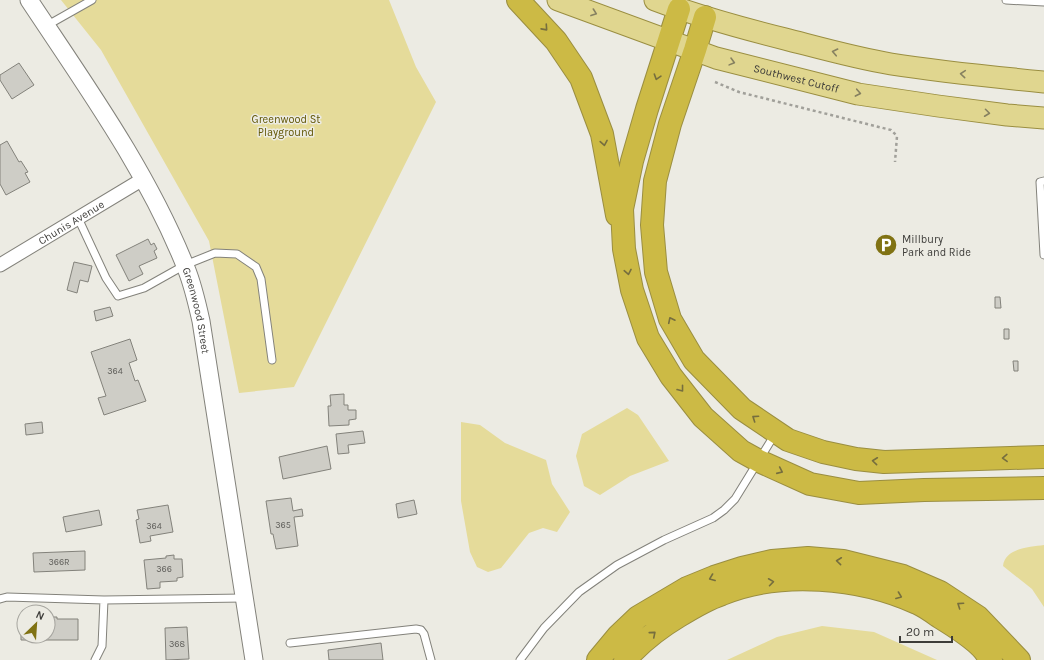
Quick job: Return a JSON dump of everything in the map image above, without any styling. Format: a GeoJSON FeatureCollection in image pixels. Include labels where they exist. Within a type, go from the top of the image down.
{"type":"FeatureCollection","features":[{"type":"Feature","properties":{"kind":"highway"},"geometry":{"type":"LineString","coordinates":[[518,0],[556,41],[581,78],[602,134],[632,290],[648,338],[671,376],[703,417],[741,451],[759,461],[810,484],[859,493],[924,490],[1044,488]]}},
{"type":"Feature","properties":{"kind":"highway"},"geometry":{"type":"LineString","coordinates":[[624,248],[622,210],[632,161],[679,9]]}},
{"type":"Feature","properties":{"kind":"highway"},"geometry":{"type":"LineString","coordinates":[[705,17],[670,124],[655,181],[652,225],[656,272],[670,319],[694,360],[742,409],[788,440],[823,452],[856,459],[884,462],[1044,457]]}},
{"type":"Feature","properties":{"kind":"highway"},"geometry":{"type":"LineString","coordinates":[[598,660],[618,636],[638,617],[687,588],[742,568],[772,562],[808,558],[843,561],[903,576],[940,592],[978,617],[1019,660]]}},
{"type":"Feature","properties":{"kind":"highway"},"geometry":{"type":"LineString","coordinates":[[625,660],[662,626],[722,594],[761,584],[788,580],[820,580],[854,583],[887,592],[918,603],[955,626],[982,647],[991,660]]}},
{"type":"Feature","properties":{"kind":"main road","name":"Southwest Cutoff"},"geometry":{"type":"LineString","coordinates":[[558,0],[723,60],[858,94],[1007,115],[1044,118]]}},
{"type":"Feature","properties":{"kind":"main road"},"geometry":{"type":"LineString","coordinates":[[654,0],[705,17],[819,48],[890,64],[955,74],[1044,82]]}},
{"type":"Feature","properties":{"kind":"street","name":"Greenwood Street"},"geometry":{"type":"LineString","coordinates":[[29,0],[105,114],[143,179],[185,265],[201,321],[254,660]]}},
{"type":"Feature","properties":{"kind":"street","name":"Chunis Avenue"},"geometry":{"type":"LineString","coordinates":[[0,265],[143,179]]}},
{"type":"Feature","properties":{"kind":"lane"},"geometry":{"type":"LineString","coordinates":[[46,26],[92,0]]}},
{"type":"Feature","properties":{"kind":"lane"},"geometry":{"type":"LineString","coordinates":[[1006,0],[1044,2]]}},
{"type":"Feature","properties":{"kind":"lane"},"geometry":{"type":"LineString","coordinates":[[1044,181],[1040,182],[1044,255]]}},
{"type":"Feature","properties":{"kind":"lane"},"geometry":{"type":"LineString","coordinates":[[78,218],[106,278],[118,296],[144,288],[185,265],[215,253],[237,254],[256,267],[261,279],[272,360]]}},
{"type":"Feature","properties":{"kind":"lane"},"geometry":{"type":"LineString","coordinates":[[520,660],[544,628],[579,592],[617,565],[664,540],[713,518],[724,510],[736,499],[776,432]]}},
{"type":"Feature","properties":{"kind":"lane"},"geometry":{"type":"LineString","coordinates":[[0,599],[7,597],[104,600],[244,598]]}},
{"type":"Feature","properties":{"kind":"lane"},"geometry":{"type":"LineString","coordinates":[[95,660],[102,646],[104,600]]}},
{"type":"Feature","properties":{"kind":"lane"},"geometry":{"type":"LineString","coordinates":[[290,643],[416,629],[421,630],[424,634],[431,660]]}},
{"type":"Feature","properties":{"kind":"path"},"geometry":{"type":"LineString","coordinates":[[715,82],[739,92],[891,130],[897,136],[895,162]]}},
{"type":"Feature","properties":{"kind":"green space","name":"Greenwood St Playground"},"geometry":{"type":"Polygon","coordinates":[[[61,0],[389,0],[416,67],[436,102],[294,387],[239,393],[209,241],[101,50],[61,0]]]}},
{"type":"Feature","properties":{"kind":"green space"},"geometry":{"type":"Polygon","coordinates":[[[627,408],[638,415],[669,461],[630,476],[600,495],[584,486],[576,456],[582,434],[627,408]]]}},
{"type":"Feature","properties":{"kind":"green space"},"geometry":{"type":"Polygon","coordinates":[[[461,422],[480,425],[505,443],[546,460],[552,484],[570,512],[557,532],[543,528],[529,533],[501,568],[488,572],[477,567],[470,552],[461,501],[461,422]]]}},
{"type":"Feature","properties":{"kind":"green space"},"geometry":{"type":"Polygon","coordinates":[[[1044,545],[1044,607],[1032,589],[1003,566],[1008,555],[1013,552],[1025,548],[1044,545]]]}},
{"type":"Feature","properties":{"kind":"green space"},"geometry":{"type":"Polygon","coordinates":[[[822,626],[874,632],[937,660],[727,660],[777,637],[822,626]]]}},
{"type":"Feature","properties":{"kind":"building"},"geometry":{"type":"Polygon","coordinates":[[[19,63],[34,85],[12,99],[0,80],[0,75],[19,63]]]}},
{"type":"Feature","properties":{"kind":"building"},"geometry":{"type":"Polygon","coordinates":[[[7,141],[19,162],[21,161],[28,172],[25,173],[30,182],[6,195],[0,184],[0,145],[7,141]]]}},
{"type":"Feature","properties":{"kind":"building"},"geometry":{"type":"Polygon","coordinates":[[[148,239],[151,245],[154,243],[157,249],[154,251],[157,258],[139,266],[143,274],[129,281],[116,255],[148,239]]]}},
{"type":"Feature","properties":{"kind":"building"},"geometry":{"type":"Polygon","coordinates":[[[74,262],[92,266],[88,282],[80,280],[77,293],[67,290],[74,262]]]}},
{"type":"Feature","properties":{"kind":"building"},"geometry":{"type":"Polygon","coordinates":[[[995,297],[1000,297],[1001,308],[995,308],[995,297]]]}},
{"type":"Feature","properties":{"kind":"building"},"geometry":{"type":"Polygon","coordinates":[[[110,307],[113,316],[96,321],[94,311],[110,307]]]}},
{"type":"Feature","properties":{"kind":"building"},"geometry":{"type":"Polygon","coordinates":[[[1004,329],[1009,329],[1009,339],[1004,339],[1004,329]]]}},
{"type":"Feature","properties":{"kind":"building"},"geometry":{"type":"Polygon","coordinates":[[[130,339],[137,360],[129,363],[135,381],[138,380],[146,401],[104,415],[98,398],[106,396],[91,352],[130,339]]]}},
{"type":"Feature","properties":{"kind":"building"},"geometry":{"type":"Polygon","coordinates":[[[1013,361],[1018,361],[1018,371],[1014,371],[1013,361]]]}},
{"type":"Feature","properties":{"kind":"building"},"geometry":{"type":"Polygon","coordinates":[[[344,394],[344,405],[348,405],[348,410],[356,410],[356,419],[349,420],[349,425],[329,426],[328,406],[331,406],[330,395],[344,394]]]}},
{"type":"Feature","properties":{"kind":"building"},"geometry":{"type":"Polygon","coordinates":[[[42,422],[43,433],[26,435],[25,424],[42,422]]]}},
{"type":"Feature","properties":{"kind":"building"},"geometry":{"type":"Polygon","coordinates":[[[363,431],[365,443],[348,445],[349,453],[338,454],[336,434],[363,431]]]}},
{"type":"Feature","properties":{"kind":"building"},"geometry":{"type":"Polygon","coordinates":[[[327,446],[331,469],[283,479],[279,457],[327,446]]]}},
{"type":"Feature","properties":{"kind":"building"},"geometry":{"type":"Polygon","coordinates":[[[291,498],[293,511],[302,509],[303,516],[294,517],[298,546],[276,549],[273,534],[271,534],[266,501],[291,498]]]}},
{"type":"Feature","properties":{"kind":"building"},"geometry":{"type":"Polygon","coordinates":[[[414,500],[417,514],[398,518],[396,504],[414,500]]]}},
{"type":"Feature","properties":{"kind":"building"},"geometry":{"type":"Polygon","coordinates":[[[168,505],[173,532],[150,536],[151,541],[140,543],[136,520],[139,519],[137,510],[168,505]]]}},
{"type":"Feature","properties":{"kind":"building"},"geometry":{"type":"Polygon","coordinates":[[[99,510],[102,525],[66,532],[63,517],[99,510]]]}},
{"type":"Feature","properties":{"kind":"building"},"geometry":{"type":"Polygon","coordinates":[[[85,551],[85,570],[34,572],[33,553],[85,551]]]}},
{"type":"Feature","properties":{"kind":"building"},"geometry":{"type":"Polygon","coordinates":[[[174,555],[174,559],[182,559],[183,577],[177,578],[177,581],[160,582],[160,588],[147,589],[144,560],[166,558],[166,556],[174,555]]]}},
{"type":"Feature","properties":{"kind":"building"},"geometry":{"type":"Polygon","coordinates":[[[56,617],[57,619],[78,619],[78,640],[56,640],[56,617]]]}},
{"type":"Feature","properties":{"kind":"building"},"geometry":{"type":"Polygon","coordinates":[[[187,627],[189,659],[166,660],[165,628],[187,627]]]}},
{"type":"Feature","properties":{"kind":"building"},"geometry":{"type":"Polygon","coordinates":[[[381,643],[383,660],[329,660],[328,650],[381,643]]]}},
{"type":"Feature","properties":{"kind":"place","name":"Millbury Park and Ride"},"geometry":{"type":"Point","coordinates":[886,245]}}]}
